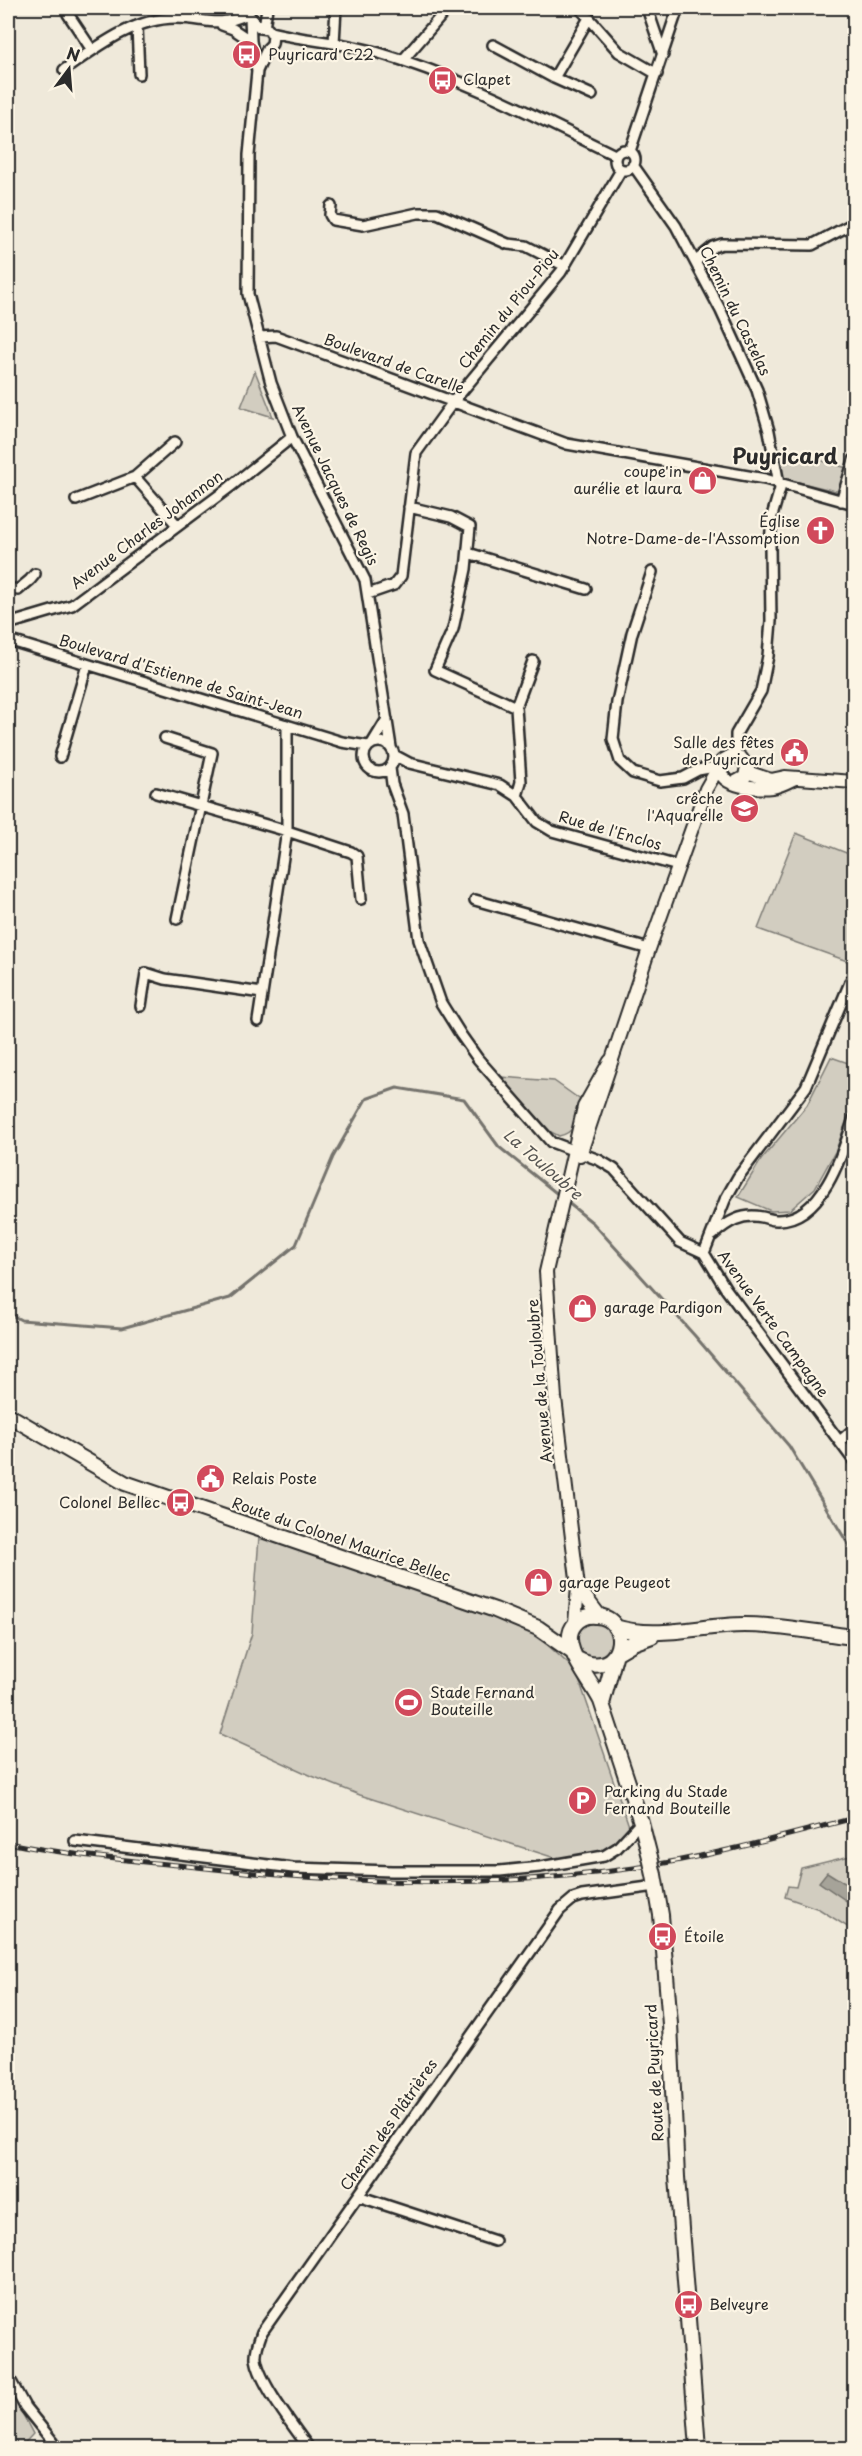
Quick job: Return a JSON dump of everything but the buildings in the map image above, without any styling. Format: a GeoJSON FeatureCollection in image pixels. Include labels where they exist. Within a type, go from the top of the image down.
{"type":"FeatureCollection","features":[{"type":"Feature","properties":{"kind":"main road","name":"Route du Colonel Maurice Bellec"},"geometry":{"type":"LineString","coordinates":[[8,1415],[125,1483],[383,1570],[538,1628],[562,1631],[574,1625]]}},
{"type":"Feature","properties":{"kind":"main road"},"geometry":{"type":"LineString","coordinates":[[613,1657],[619,1644],[615,1627],[609,1620],[600,1616],[589,1616],[574,1625],[568,1642],[574,1655],[588,1665],[598,1666],[647,1637],[673,1631]]}},
{"type":"Feature","properties":{"kind":"main road"},"geometry":{"type":"LineString","coordinates":[[615,1627],[633,1632],[768,1626],[855,1636]]}},
{"type":"Feature","properties":{"kind":"main road","name":"Route du Colonel Maurice Bellec"},"geometry":{"type":"LineString","coordinates":[[538,1628],[574,1655]]}},
{"type":"Feature","properties":{"kind":"main road","name":"Route de Puyricard"},"geometry":{"type":"LineString","coordinates":[[574,1655],[602,1702],[641,1822],[655,1881],[670,2024],[677,2177],[698,2448]]}},
{"type":"Feature","properties":{"kind":"main road","name":"Route de Puyricard"},"geometry":{"type":"LineString","coordinates":[[602,1702],[602,1681],[613,1657]]}},
{"type":"Feature","properties":{"kind":"street"},"geometry":{"type":"LineString","coordinates":[[251,40],[265,29],[267,8]]}},
{"type":"Feature","properties":{"kind":"street"},"geometry":{"type":"LineString","coordinates":[[334,43],[336,8]]}},
{"type":"Feature","properties":{"kind":"street"},"geometry":{"type":"LineString","coordinates":[[403,60],[448,8]]}},
{"type":"Feature","properties":{"kind":"street"},"geometry":{"type":"LineString","coordinates":[[580,8],[619,52],[657,74]]}},
{"type":"Feature","properties":{"kind":"street"},"geometry":{"type":"LineString","coordinates":[[647,8],[663,55]]}},
{"type":"Feature","properties":{"kind":"street"},"geometry":{"type":"LineString","coordinates":[[630,151],[678,8]]}},
{"type":"Feature","properties":{"kind":"street"},"geometry":{"type":"LineString","coordinates":[[247,13],[265,29],[273,40],[257,71]]}},
{"type":"Feature","properties":{"kind":"street"},"geometry":{"type":"LineString","coordinates":[[64,70],[102,42],[137,26],[160,19],[176,18],[217,23],[228,22],[247,13]]}},
{"type":"Feature","properties":{"kind":"street"},"geometry":{"type":"LineString","coordinates":[[247,13],[257,71],[249,155],[248,294],[260,337]]}},
{"type":"Feature","properties":{"kind":"street"},"geometry":{"type":"LineString","coordinates":[[68,14],[92,50]]}},
{"type":"Feature","properties":{"kind":"street"},"geometry":{"type":"LineString","coordinates":[[554,78],[589,18]]}},
{"type":"Feature","properties":{"kind":"street"},"geometry":{"type":"LineString","coordinates":[[217,23],[251,40],[258,50],[293,38]]}},
{"type":"Feature","properties":{"kind":"street"},"geometry":{"type":"LineString","coordinates":[[137,26],[139,74]]}},
{"type":"Feature","properties":{"kind":"street"},"geometry":{"type":"LineString","coordinates":[[265,29],[293,38],[334,43],[403,60],[471,86],[615,155]]}},
{"type":"Feature","properties":{"kind":"street"},"geometry":{"type":"LineString","coordinates":[[493,45],[554,78],[592,95]]}},
{"type":"Feature","properties":{"kind":"street"},"geometry":{"type":"LineString","coordinates":[[615,155],[620,151],[630,151]]}},
{"type":"Feature","properties":{"kind":"street"},"geometry":{"type":"LineString","coordinates":[[615,155],[616,165],[621,170],[628,169],[633,165],[635,159],[630,151]]}},
{"type":"Feature","properties":{"kind":"street","name":"Chemin du Castelas"},"geometry":{"type":"LineString","coordinates":[[633,165],[676,226],[696,261],[757,390],[769,431],[778,484]]}},
{"type":"Feature","properties":{"kind":"street","name":"Chemin du Piou-Piou"},"geometry":{"type":"LineString","coordinates":[[368,594],[394,585],[401,576],[416,453],[453,402],[565,266],[621,170]]}},
{"type":"Feature","properties":{"kind":"street"},"geometry":{"type":"LineString","coordinates":[[330,206],[330,215],[333,220],[355,225],[418,213],[437,213],[508,244],[526,246],[565,266]]}},
{"type":"Feature","properties":{"kind":"street"},"geometry":{"type":"LineString","coordinates":[[696,261],[713,247],[722,244],[812,245],[855,223]]}},
{"type":"Feature","properties":{"kind":"street","name":"Boulevard de Carelle"},"geometry":{"type":"LineString","coordinates":[[260,337],[276,336],[567,444],[765,479],[855,504]]}},
{"type":"Feature","properties":{"kind":"street","name":"Avenue Jacques de Regis"},"geometry":{"type":"LineString","coordinates":[[260,337],[271,383],[292,437],[365,580],[392,751]]}},
{"type":"Feature","properties":{"kind":"street","name":"Avenue Charles Johannon"},"geometry":{"type":"LineString","coordinates":[[8,624],[72,605],[230,487],[292,437]]}},
{"type":"Feature","properties":{"kind":"street"},"geometry":{"type":"LineString","coordinates":[[76,500],[135,477],[175,442]]}},
{"type":"Feature","properties":{"kind":"street"},"geometry":{"type":"LineString","coordinates":[[841,501],[855,460]]}},
{"type":"Feature","properties":{"kind":"street"},"geometry":{"type":"LineString","coordinates":[[135,477],[177,525]]}},
{"type":"Feature","properties":{"kind":"street"},"geometry":{"type":"LineString","coordinates":[[736,756],[736,734],[761,691],[768,656],[771,621],[770,544],[772,516],[780,489],[778,484]]}},
{"type":"Feature","properties":{"kind":"street"},"geometry":{"type":"LineString","coordinates":[[409,507],[451,517],[470,527],[468,553],[453,629],[435,670],[516,707]]}},
{"type":"Feature","properties":{"kind":"street"},"geometry":{"type":"LineString","coordinates":[[468,553],[586,589]]}},
{"type":"Feature","properties":{"kind":"street"},"geometry":{"type":"LineString","coordinates":[[652,572],[632,633],[617,702],[613,739],[620,761],[633,773],[660,781],[683,778],[698,770],[771,787],[795,778]]}},
{"type":"Feature","properties":{"kind":"street"},"geometry":{"type":"LineString","coordinates":[[8,588],[18,590],[35,574]]}},
{"type":"Feature","properties":{"kind":"street","name":"Boulevard d'Estienne de Saint-Jean"},"geometry":{"type":"LineString","coordinates":[[8,640],[346,744],[370,744]]}},
{"type":"Feature","properties":{"kind":"street"},"geometry":{"type":"LineString","coordinates":[[517,796],[521,782],[516,707],[533,661]]}},
{"type":"Feature","properties":{"kind":"street"},"geometry":{"type":"LineString","coordinates":[[60,757],[87,665]]}},
{"type":"Feature","properties":{"kind":"street"},"geometry":{"type":"LineString","coordinates":[[387,719],[363,757],[367,767],[387,768]]}},
{"type":"Feature","properties":{"kind":"street"},"geometry":{"type":"LineString","coordinates":[[258,1021],[287,831],[287,725]]}},
{"type":"Feature","properties":{"kind":"street"},"geometry":{"type":"LineString","coordinates":[[165,738],[212,753],[177,919]]}},
{"type":"Feature","properties":{"kind":"street"},"geometry":{"type":"LineString","coordinates":[[370,744],[383,742],[392,751],[387,768],[402,814],[420,940],[441,1003],[478,1059],[551,1142],[578,1152]]}},
{"type":"Feature","properties":{"kind":"street","name":"Boulevard d'Estienne de Saint-Jean"},"geometry":{"type":"LineString","coordinates":[[346,744],[363,757]]}},
{"type":"Feature","properties":{"kind":"street","name":"Rue de l'Enclos"},"geometry":{"type":"LineString","coordinates":[[392,751],[409,763],[500,785],[517,796],[537,822],[552,831],[678,866]]}},
{"type":"Feature","properties":{"kind":"street"},"geometry":{"type":"LineString","coordinates":[[736,756],[745,761],[747,772],[745,777],[725,776],[726,758],[736,756]]}},
{"type":"Feature","properties":{"kind":"street","name":"Rue de l'Enclos"},"geometry":{"type":"LineString","coordinates":[[387,768],[409,763]]}},
{"type":"Feature","properties":{"kind":"street"},"geometry":{"type":"LineString","coordinates":[[747,772],[771,780],[795,778],[855,782]]}},
{"type":"Feature","properties":{"kind":"street","name":"Avenue de la Touloubre"},"geometry":{"type":"LineString","coordinates":[[574,1625],[578,1587],[555,1398],[546,1272],[559,1209],[578,1152],[584,1107],[610,1061],[710,782],[725,776]]}},
{"type":"Feature","properties":{"kind":"street"},"geometry":{"type":"LineString","coordinates":[[156,793],[287,831],[357,856],[361,899]]}},
{"type":"Feature","properties":{"kind":"street"},"geometry":{"type":"LineString","coordinates":[[476,900],[649,949]]}},
{"type":"Feature","properties":{"kind":"street"},"geometry":{"type":"LineString","coordinates":[[141,1006],[146,973],[165,979],[262,993]]}},
{"type":"Feature","properties":{"kind":"street"},"geometry":{"type":"LineString","coordinates":[[704,1253],[725,1200],[738,1177],[806,1087],[855,973]]}},
{"type":"Feature","properties":{"kind":"street"},"geometry":{"type":"LineString","coordinates":[[711,1237],[728,1221],[743,1217],[786,1220],[800,1215],[833,1176],[855,1118]]}},
{"type":"Feature","properties":{"kind":"street","name":"Avenue Verte Campagne"},"geometry":{"type":"LineString","coordinates":[[578,1152],[614,1169],[680,1242],[704,1253],[726,1288],[855,1461]]}},
{"type":"Feature","properties":{"kind":"street"},"geometry":{"type":"LineString","coordinates":[[840,1441],[855,1429]]}},
{"type":"Feature","properties":{"kind":"street"},"geometry":{"type":"LineString","coordinates":[[578,1587],[600,1616]]}},
{"type":"Feature","properties":{"kind":"street"},"geometry":{"type":"LineString","coordinates":[[75,1841],[294,1868],[392,1871],[500,1870],[540,1867],[604,1856],[616,1848],[641,1822]]}},
{"type":"Feature","properties":{"kind":"street","name":"Chemin des Plâtrières"},"geometry":{"type":"LineString","coordinates":[[309,2448],[264,2380],[256,2359],[257,2344],[262,2332],[560,1910],[573,1899],[582,1896],[655,1881]]}},
{"type":"Feature","properties":{"kind":"street"},"geometry":{"type":"LineString","coordinates":[[358,2196],[495,2241]]}},
{"type":"Feature","properties":{"kind":"street"},"geometry":{"type":"LineString","coordinates":[[8,2376],[25,2407],[58,2448]]}},
{"type":"Feature","properties":{"kind":"shaded area"},"geometry":{"type":"Polygon","coordinates":[[[255,371],[273,417],[241,407],[255,371]]]}},
{"type":"Feature","properties":{"kind":"shaded area"},"geometry":{"type":"Polygon","coordinates":[[[777,448],[847,468],[840,492],[777,477],[777,448]]]}},
{"type":"Feature","properties":{"kind":"shaded area"},"geometry":{"type":"Polygon","coordinates":[[[796,833],[854,856],[854,952],[850,962],[758,929],[796,833]]]}},
{"type":"Feature","properties":{"kind":"shaded area"},"geometry":{"type":"Polygon","coordinates":[[[831,1057],[854,1065],[854,1100],[836,1150],[815,1188],[790,1210],[771,1211],[738,1197],[761,1160],[807,1105],[831,1057]]]}},
{"type":"Feature","properties":{"kind":"shaded area"},"geometry":{"type":"Polygon","coordinates":[[[501,1077],[554,1081],[582,1101],[573,1127],[559,1136],[551,1132],[501,1077]]]}},
{"type":"Feature","properties":{"kind":"shaded area","name":"Stade Fernand Bouteille"},"geometry":{"type":"Polygon","coordinates":[[[259,1537],[529,1628],[576,1671],[630,1829],[608,1850],[561,1860],[360,1795],[220,1734],[252,1633],[259,1537]]]}},
{"type":"Feature","properties":{"kind":"shaded area"},"geometry":{"type":"Polygon","coordinates":[[[594,1623],[606,1628],[611,1640],[606,1652],[594,1657],[582,1652],[577,1640],[582,1628],[594,1623]]]}},
{"type":"Feature","properties":{"kind":"shaded area"},"geometry":{"type":"Polygon","coordinates":[[[854,1855],[854,1931],[819,1909],[785,1897],[788,1886],[796,1887],[801,1868],[854,1855]]]}},
{"type":"Feature","properties":{"kind":"shaded area"},"geometry":{"type":"Polygon","coordinates":[[[827,1872],[854,1889],[854,1906],[819,1882],[827,1872]]]}},
{"type":"Feature","properties":{"kind":"shaded area"},"geometry":{"type":"Polygon","coordinates":[[[8,2386],[33,2434],[20,2448],[8,2448],[8,2386]]]}},
{"type":"Feature","properties":{"kind":"waterway","name":"La Touloubre"},"geometry":{"type":"LineString","coordinates":[[8,1313],[21,1320],[122,1328],[230,1298],[296,1245],[333,1157],[366,1099],[397,1088],[464,1099],[499,1147],[560,1196]]}},
{"type":"Feature","properties":{"kind":"waterway","name":"La Touloubre"},"geometry":{"type":"LineString","coordinates":[[567,1202],[593,1223],[695,1336],[789,1446],[854,1554]]}},
{"type":"Feature","properties":{"kind":"railway"},"geometry":{"type":"LineString","coordinates":[[8,1843],[97,1857],[299,1877],[466,1882],[578,1875],[634,1868],[745,1846],[854,1818]]}},
{"type":"Feature","properties":{"kind":"place","name":"Puyricard C22"},"geometry":{"type":"Point","coordinates":[247,55]}},
{"type":"Feature","properties":{"kind":"place","name":"Clapet"},"geometry":{"type":"Point","coordinates":[442,80]}},
{"type":"Feature","properties":{"kind":"place","name":"coupe'in aurélie et laura"},"geometry":{"type":"Point","coordinates":[703,481]}},
{"type":"Feature","properties":{"kind":"place","name":"Église Notre-Dame-de-l'Assomption"},"geometry":{"type":"Point","coordinates":[821,531]}},
{"type":"Feature","properties":{"kind":"place","name":"Salle des fêtes de Puyricard"},"geometry":{"type":"Point","coordinates":[795,752]}},
{"type":"Feature","properties":{"kind":"place","name":"crêche l'Aquarelle"},"geometry":{"type":"Point","coordinates":[744,808]}},
{"type":"Feature","properties":{"kind":"place","name":"garage Pardigon"},"geometry":{"type":"Point","coordinates":[583,1308]}},
{"type":"Feature","properties":{"kind":"place","name":"Relais Poste"},"geometry":{"type":"Point","coordinates":[211,1479]}},
{"type":"Feature","properties":{"kind":"place","name":"Colonel Bellec"},"geometry":{"type":"Point","coordinates":[181,1503]}},
{"type":"Feature","properties":{"kind":"place","name":"garage Peugeot"},"geometry":{"type":"Point","coordinates":[538,1583]}},
{"type":"Feature","properties":{"kind":"place","name":"Stade Fernand Bouteille"},"geometry":{"type":"Point","coordinates":[409,1702]}},
{"type":"Feature","properties":{"kind":"place","name":"Parking du Stade Fernand Bouteille"},"geometry":{"type":"Point","coordinates":[583,1801]}},
{"type":"Feature","properties":{"kind":"place","name":"Étoile"},"geometry":{"type":"Point","coordinates":[663,1937]}},
{"type":"Feature","properties":{"kind":"place","name":"Belveyre"},"geometry":{"type":"Point","coordinates":[688,2305]}},
{"type":"Feature","properties":{"kind":"district","name":"Puyricard"},"geometry":{"type":"Point","coordinates":[785,457]}}]}
